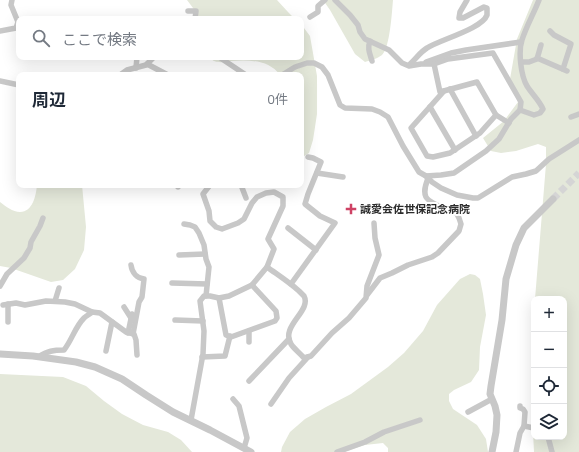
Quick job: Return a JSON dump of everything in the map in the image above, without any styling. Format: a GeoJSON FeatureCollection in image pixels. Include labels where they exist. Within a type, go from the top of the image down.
{"type":"FeatureCollection","features":[{"type":"Feature","properties":{"kind":"street"},"geometry":{"type":"LineString","coordinates":[[12,0],[11,5],[16,17]]}},
{"type":"Feature","properties":{"kind":"street"},"geometry":{"type":"LineString","coordinates":[[310,17],[318,12],[318,6],[325,0]]}},
{"type":"Feature","properties":{"kind":"street"},"geometry":{"type":"LineString","coordinates":[[335,0],[358,25],[360,32],[365,39],[389,50],[402,63],[409,66],[434,64],[448,59],[493,53],[521,102],[520,110],[511,119],[499,139],[486,151],[454,174],[427,177]]}},
{"type":"Feature","properties":{"kind":"street"},"geometry":{"type":"LineString","coordinates":[[409,66],[426,48],[456,35],[480,22],[485,17],[487,14],[487,8],[484,7],[462,18],[459,18],[460,12],[467,0]]}},
{"type":"Feature","properties":{"kind":"street"},"geometry":{"type":"LineString","coordinates":[[520,110],[534,115],[540,113],[543,109],[541,104],[527,86],[523,76],[521,62],[521,42],[539,0]]}},
{"type":"Feature","properties":{"kind":"street"},"geometry":{"type":"LineString","coordinates":[[188,11],[196,11],[195,16]]}},
{"type":"Feature","properties":{"kind":"street"},"geometry":{"type":"LineString","coordinates":[[0,31],[16,28]]}},
{"type":"Feature","properties":{"kind":"street"},"geometry":{"type":"LineString","coordinates":[[537,58],[565,70],[571,44],[554,35],[550,31]]}},
{"type":"Feature","properties":{"kind":"street"},"geometry":{"type":"LineString","coordinates":[[370,41],[368,51],[372,61]]}},
{"type":"Feature","properties":{"kind":"street"},"geometry":{"type":"LineString","coordinates":[[422,64],[451,53],[521,42]]}},
{"type":"Feature","properties":{"kind":"street"},"geometry":{"type":"LineString","coordinates":[[521,62],[529,62],[537,59],[541,45]]}},
{"type":"Feature","properties":{"kind":"street"},"geometry":{"type":"LineString","coordinates":[[136,68],[137,60]]}},
{"type":"Feature","properties":{"kind":"street"},"geometry":{"type":"LineString","coordinates":[[124,72],[147,64],[151,60]]}},
{"type":"Feature","properties":{"kind":"street"},"geometry":{"type":"LineString","coordinates":[[224,60],[242,72]]}},
{"type":"Feature","properties":{"kind":"street"},"geometry":{"type":"LineString","coordinates":[[286,72],[294,67],[307,63],[314,63],[322,67],[328,76],[340,104],[345,108],[372,109],[388,117],[419,172],[441,188],[457,195],[478,198],[512,177],[536,171],[549,159],[579,140]]}},
{"type":"Feature","properties":{"kind":"street"},"geometry":{"type":"LineString","coordinates":[[147,64],[162,72]]}},
{"type":"Feature","properties":{"kind":"street"},"geometry":{"type":"LineString","coordinates":[[434,64],[440,92],[477,82],[496,115],[509,123]]}},
{"type":"Feature","properties":{"kind":"street"},"geometry":{"type":"LineString","coordinates":[[0,80],[16,84]]}},
{"type":"Feature","properties":{"kind":"street"},"geometry":{"type":"LineString","coordinates":[[447,90],[411,128],[427,156],[432,157],[450,153],[480,133],[496,115]]}},
{"type":"Feature","properties":{"kind":"street"},"geometry":{"type":"LineString","coordinates":[[447,90],[476,136]]}},
{"type":"Feature","properties":{"kind":"street"},"geometry":{"type":"LineString","coordinates":[[430,107],[455,150]]}},
{"type":"Feature","properties":{"kind":"street"},"geometry":{"type":"LineString","coordinates":[[571,117],[579,114]]}},
{"type":"Feature","properties":{"kind":"street"},"geometry":{"type":"LineString","coordinates":[[291,284],[335,223],[320,216],[305,204],[321,162],[308,157]]}},
{"type":"Feature","properties":{"kind":"street"},"geometry":{"type":"LineString","coordinates":[[317,173],[344,176]]}},
{"type":"Feature","properties":{"kind":"street"},"geometry":{"type":"LineString","coordinates":[[267,267],[304,295],[304,307],[291,326],[289,339],[291,344],[304,358],[311,356],[332,333],[349,318],[380,278],[408,265],[432,257],[438,253],[459,231],[461,224],[457,214],[430,201],[426,197],[424,192],[427,177]]}},
{"type":"Feature","properties":{"kind":"street"},"geometry":{"type":"LineString","coordinates":[[191,420],[202,357],[204,331],[200,300],[204,296],[219,298],[229,296],[252,285],[267,267],[274,249],[268,239],[283,206],[283,197],[274,192],[266,193],[257,197],[252,203],[244,219],[222,229],[216,227],[210,221],[209,210],[203,194],[208,188]]}},
{"type":"Feature","properties":{"kind":"street"},"geometry":{"type":"LineString","coordinates":[[242,188],[246,198]]}},
{"type":"Feature","properties":{"kind":"street"},"geometry":{"type":"LineString","coordinates":[[492,452],[496,432],[497,415],[490,394],[502,320],[506,278],[516,245],[524,228],[553,199]]}},
{"type":"Feature","properties":{"kind":"street"},"geometry":{"type":"LineString","coordinates":[[0,286],[7,274],[24,258],[43,218]]}},
{"type":"Feature","properties":{"kind":"street"},"geometry":{"type":"LineString","coordinates":[[366,295],[366,286],[379,255],[374,222]]}},
{"type":"Feature","properties":{"kind":"street"},"geometry":{"type":"LineString","coordinates":[[184,224],[195,227],[199,232],[204,245],[209,267],[206,296]]}},
{"type":"Feature","properties":{"kind":"street"},"geometry":{"type":"LineString","coordinates":[[288,228],[316,250]]}},
{"type":"Feature","properties":{"kind":"street"},"geometry":{"type":"LineString","coordinates":[[179,255],[205,254]]}},
{"type":"Feature","properties":{"kind":"street"},"geometry":{"type":"LineString","coordinates":[[130,333],[139,302],[142,297],[144,279],[139,278],[132,270],[131,265]]}},
{"type":"Feature","properties":{"kind":"street"},"geometry":{"type":"LineString","coordinates":[[172,283],[207,284]]}},
{"type":"Feature","properties":{"kind":"street"},"geometry":{"type":"LineString","coordinates":[[219,298],[226,335],[232,337],[276,321],[276,311],[252,285]]}},
{"type":"Feature","properties":{"kind":"street"},"geometry":{"type":"LineString","coordinates":[[55,301],[59,288]]}},
{"type":"Feature","properties":{"kind":"street"},"geometry":{"type":"LineString","coordinates":[[8,322],[5,304],[16,303],[25,305],[55,301],[75,304],[92,312],[100,313],[126,332],[134,334],[137,355]]}},
{"type":"Feature","properties":{"kind":"street"},"geometry":{"type":"LineString","coordinates":[[124,307],[131,316],[130,333]]}},
{"type":"Feature","properties":{"kind":"street"},"geometry":{"type":"LineString","coordinates":[[38,357],[46,352],[64,350],[84,318],[92,312]]}},
{"type":"Feature","properties":{"kind":"street"},"geometry":{"type":"LineString","coordinates":[[176,320],[202,321]]}},
{"type":"Feature","properties":{"kind":"street"},"geometry":{"type":"LineString","coordinates":[[106,351],[112,322]]}},
{"type":"Feature","properties":{"kind":"street"},"geometry":{"type":"LineString","coordinates":[[249,331],[249,342]]}},
{"type":"Feature","properties":{"kind":"street"},"geometry":{"type":"LineString","coordinates":[[202,357],[225,356],[230,336]]}},
{"type":"Feature","properties":{"kind":"street"},"geometry":{"type":"LineString","coordinates":[[249,381],[289,339]]}},
{"type":"Feature","properties":{"kind":"street"},"geometry":{"type":"LineString","coordinates":[[0,354],[76,362],[95,367],[122,379],[174,412],[246,450],[247,438],[237,400]]}},
{"type":"Feature","properties":{"kind":"street"},"geometry":{"type":"LineString","coordinates":[[271,404],[308,356]]}},
{"type":"Feature","properties":{"kind":"street"},"geometry":{"type":"LineString","coordinates":[[468,412],[492,399]]}},
{"type":"Feature","properties":{"kind":"street"},"geometry":{"type":"LineString","coordinates":[[516,452],[520,433],[524,426],[525,412],[520,408],[520,406]]}},
{"type":"Feature","properties":{"kind":"street"},"geometry":{"type":"LineString","coordinates":[[337,452],[365,442],[384,432],[420,420]]}},
{"type":"Feature","properties":{"kind":"street"},"geometry":{"type":"LineString","coordinates":[[524,426],[531,427]]}},
{"type":"Feature","properties":{"kind":"street"},"geometry":{"type":"LineString","coordinates":[[549,440],[552,452]]}},
{"type":"Feature","properties":{"kind":"shaded area"},"geometry":{"type":"Polygon","coordinates":[[[187,0],[277,0],[292,16],[198,16],[187,0]]]}},
{"type":"Feature","properties":{"kind":"shaded area"},"geometry":{"type":"Polygon","coordinates":[[[323,0],[393,0],[389,37],[385,51],[382,55],[365,62],[355,54],[323,0]]]}},
{"type":"Feature","properties":{"kind":"shaded area"},"geometry":{"type":"Polygon","coordinates":[[[533,0],[579,0],[579,452],[534,452],[533,440],[567,440],[567,296],[535,296],[546,164],[546,147],[538,144],[516,151],[501,153],[491,151],[483,138],[504,121],[518,102],[510,79],[517,39],[533,0]]]}},
{"type":"Feature","properties":{"kind":"shaded area"},"geometry":{"type":"Polygon","coordinates":[[[304,28],[310,36],[317,76],[317,114],[313,140],[309,153],[304,156],[304,72],[277,72],[264,63],[251,61],[213,60],[304,60],[304,28]]]}},
{"type":"Feature","properties":{"kind":"shaded area"},"geometry":{"type":"Polygon","coordinates":[[[37,188],[82,188],[86,227],[84,250],[75,269],[63,280],[51,282],[11,268],[0,266],[0,202],[15,211],[24,211],[31,206],[37,188]]]}},
{"type":"Feature","properties":{"kind":"shaded area"},"geometry":{"type":"Polygon","coordinates":[[[470,274],[475,275],[480,279],[486,315],[480,347],[479,370],[471,382],[449,394],[449,401],[453,409],[477,425],[486,439],[488,452],[388,452],[388,448],[383,443],[365,445],[343,452],[281,452],[290,432],[305,419],[351,394],[388,367],[404,353],[423,331],[437,305],[460,279],[470,274]]]}},
{"type":"Feature","properties":{"kind":"shaded area"},"geometry":{"type":"Polygon","coordinates":[[[0,374],[63,377],[86,386],[122,414],[143,425],[168,432],[181,440],[192,452],[0,452],[0,374]]]}},
{"type":"Feature","properties":{"kind":"tunnel"},"geometry":{"type":"LineString","coordinates":[[553,199],[579,173]]}},
{"type":"Feature","properties":{"kind":"place","name":"誠愛会佐世保記念病院"},"geometry":{"type":"Point","coordinates":[351,209]}}]}
